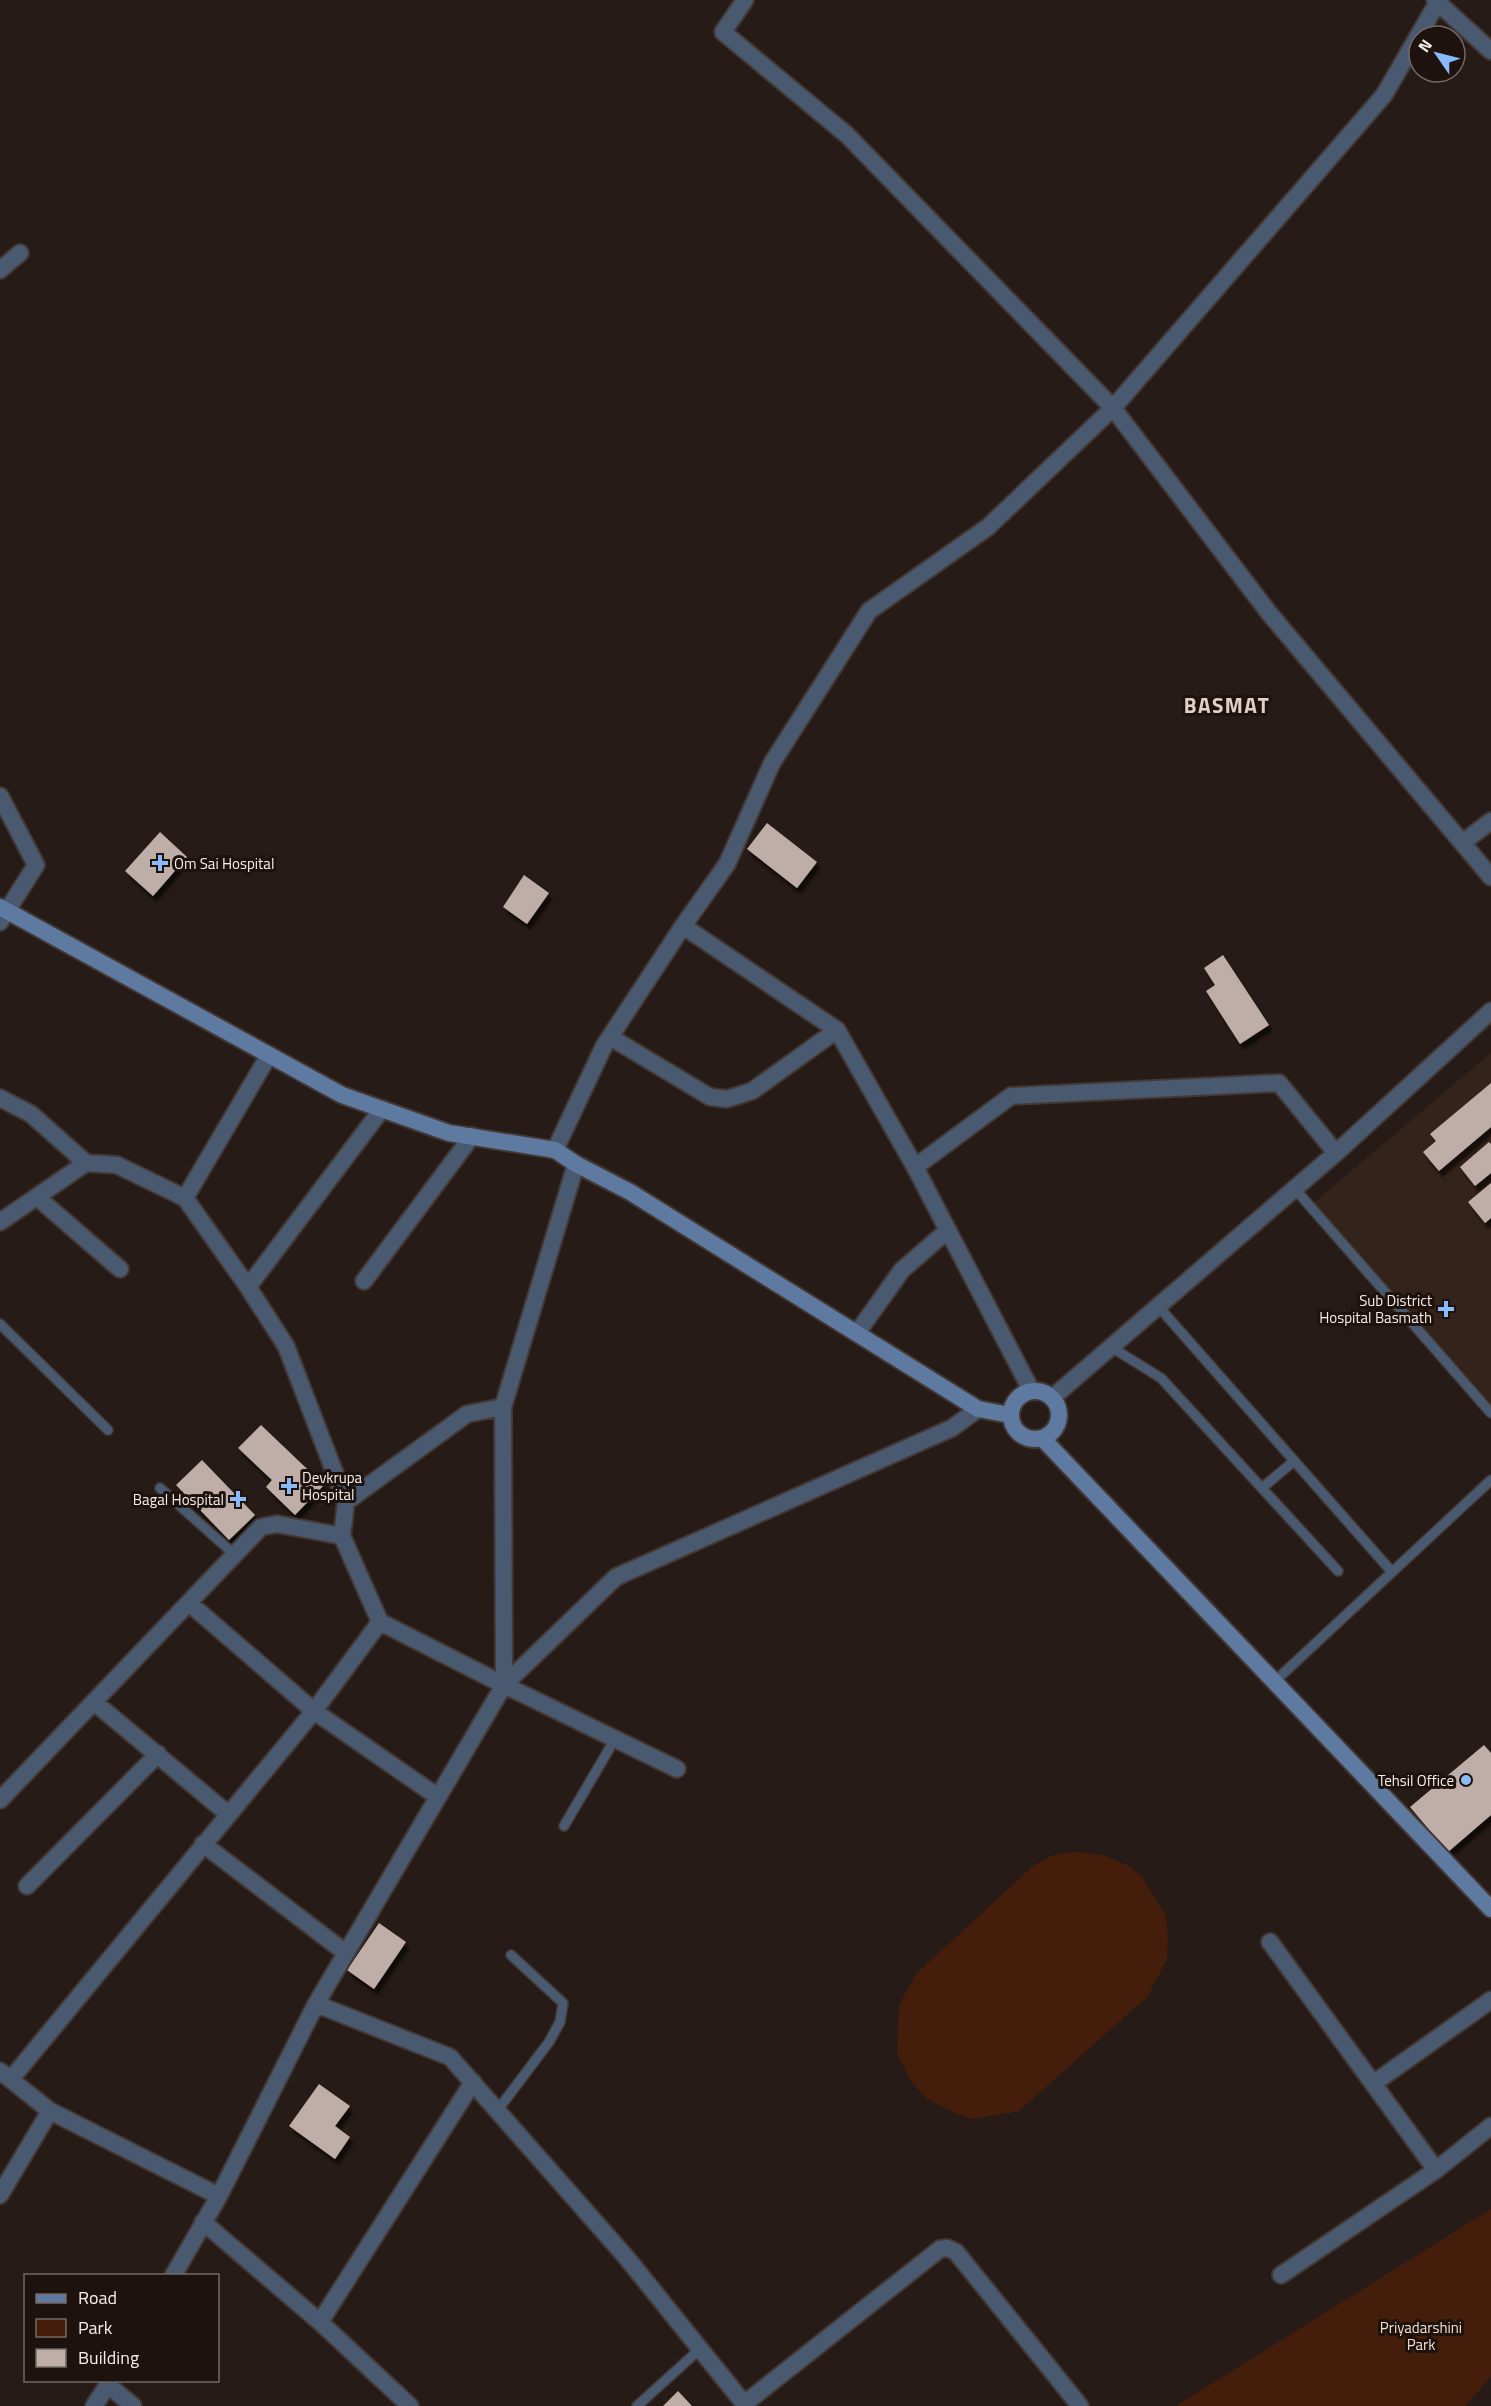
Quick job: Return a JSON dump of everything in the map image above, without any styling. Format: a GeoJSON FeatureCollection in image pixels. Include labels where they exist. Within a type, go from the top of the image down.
{"type":"FeatureCollection","features":[{"type":"Feature","properties":{"kind":"main road"},"geometry":{"type":"LineString","coordinates":[[2,914],[342,1095],[449,1132],[555,1150],[576,1164],[630,1192],[978,1409],[1010,1416]]}},
{"type":"Feature","properties":{"kind":"main road"},"geometry":{"type":"LineString","coordinates":[[1031,1390],[1043,1391],[1053,1397],[1059,1408],[1059,1420],[1053,1432],[1042,1438],[1025,1437],[1012,1424],[1010,1416],[1013,1404],[1020,1394],[1031,1390]]}},
{"type":"Feature","properties":{"kind":"main road"},"geometry":{"type":"LineString","coordinates":[[1042,1438],[1491,1909]]}},
{"type":"Feature","properties":{"kind":"street"},"geometry":{"type":"LineString","coordinates":[[745,0],[723,32],[847,135],[1113,408],[1269,613],[1491,877]]}},
{"type":"Feature","properties":{"kind":"street"},"geometry":{"type":"LineString","coordinates":[[555,1150],[610,1037],[727,864],[772,763],[869,611],[988,526],[1113,408],[1384,95],[1437,1],[1491,51]]}},
{"type":"Feature","properties":{"kind":"street"},"geometry":{"type":"LineString","coordinates":[[0,270],[20,253]]}},
{"type":"Feature","properties":{"kind":"street"},"geometry":{"type":"LineString","coordinates":[[0,796],[36,865],[2,914]]}},
{"type":"Feature","properties":{"kind":"street"},"geometry":{"type":"LineString","coordinates":[[1462,843],[1491,821]]}},
{"type":"Feature","properties":{"kind":"street"},"geometry":{"type":"LineString","coordinates":[[683,926],[837,1030],[915,1167],[1031,1390]]}},
{"type":"Feature","properties":{"kind":"street"},"geometry":{"type":"LineString","coordinates":[[1053,1397],[1336,1153],[1491,1011]]}},
{"type":"Feature","properties":{"kind":"street"},"geometry":{"type":"LineString","coordinates":[[610,1037],[710,1097],[727,1099],[752,1091],[837,1030]]}},
{"type":"Feature","properties":{"kind":"street"},"geometry":{"type":"LineString","coordinates":[[185,1198],[269,1055]]}},
{"type":"Feature","properties":{"kind":"street"},"geometry":{"type":"LineString","coordinates":[[915,1167],[1011,1096],[1279,1083],[1336,1153]]}},
{"type":"Feature","properties":{"kind":"street"},"geometry":{"type":"LineString","coordinates":[[0,1098],[32,1114],[86,1163],[117,1165],[185,1198],[248,1287],[286,1346],[346,1502],[342,1536],[380,1622],[677,1769]]}},
{"type":"Feature","properties":{"kind":"street"},"geometry":{"type":"LineString","coordinates":[[248,1287],[382,1109]]}},
{"type":"Feature","properties":{"kind":"street"},"geometry":{"type":"LineString","coordinates":[[364,1281],[472,1136]]}},
{"type":"Feature","properties":{"kind":"street"},"geometry":{"type":"LineString","coordinates":[[0,1222],[86,1163]]}},
{"type":"Feature","properties":{"kind":"street"},"geometry":{"type":"LineString","coordinates":[[504,1685],[503,1407],[576,1164]]}},
{"type":"Feature","properties":{"kind":"street"},"geometry":{"type":"LineString","coordinates":[[38,1198],[120,1269]]}},
{"type":"Feature","properties":{"kind":"street"},"geometry":{"type":"LineString","coordinates":[[857,1333],[902,1270],[948,1230]]}},
{"type":"Feature","properties":{"kind":"street"},"geometry":{"type":"LineString","coordinates":[[346,1502],[467,1414],[503,1407]]}},
{"type":"Feature","properties":{"kind":"street"},"geometry":{"type":"LineString","coordinates":[[174,2274],[219,2196],[316,2004],[504,1685],[616,1577],[952,1428],[978,1409]]}},
{"type":"Feature","properties":{"kind":"street"},"geometry":{"type":"LineString","coordinates":[[0,1800],[261,1527],[268,1524],[342,1536]]}},
{"type":"Feature","properties":{"kind":"street"},"geometry":{"type":"LineString","coordinates":[[189,1604],[314,1711],[438,1797]]}},
{"type":"Feature","properties":{"kind":"street"},"geometry":{"type":"LineString","coordinates":[[219,2196],[50,2111],[6,2075],[314,1711],[380,1622]]}},
{"type":"Feature","properties":{"kind":"street"},"geometry":{"type":"LineString","coordinates":[[94,1702],[228,1814]]}},
{"type":"Feature","properties":{"kind":"street"},"geometry":{"type":"LineString","coordinates":[[27,1886],[158,1755]]}},
{"type":"Feature","properties":{"kind":"street"},"geometry":{"type":"LineString","coordinates":[[203,1844],[346,1953]]}},
{"type":"Feature","properties":{"kind":"street"},"geometry":{"type":"LineString","coordinates":[[1270,1942],[1436,2170]]}},
{"type":"Feature","properties":{"kind":"street"},"geometry":{"type":"LineString","coordinates":[[1374,2083],[1491,2000]]}},
{"type":"Feature","properties":{"kind":"street"},"geometry":{"type":"LineString","coordinates":[[316,2004],[450,2057],[626,2256],[745,2405],[940,2248],[947,2248],[956,2252],[1080,2406]]}},
{"type":"Feature","properties":{"kind":"street"},"geometry":{"type":"LineString","coordinates":[[320,2322],[472,2082]]}},
{"type":"Feature","properties":{"kind":"street"},"geometry":{"type":"LineString","coordinates":[[0,2195],[50,2111]]}},
{"type":"Feature","properties":{"kind":"street"},"geometry":{"type":"LineString","coordinates":[[1281,2275],[1436,2170],[1491,2126]]}},
{"type":"Feature","properties":{"kind":"street"},"geometry":{"type":"LineString","coordinates":[[203,2223],[320,2322],[410,2406]]}},
{"type":"Feature","properties":{"kind":"street"},"geometry":{"type":"LineString","coordinates":[[94,2406],[109,2383],[133,2406]]}},
{"type":"Feature","properties":{"kind":"lane"},"geometry":{"type":"LineString","coordinates":[[1295,1189],[1491,1413]]}},
{"type":"Feature","properties":{"kind":"lane"},"geometry":{"type":"LineString","coordinates":[[1158,1306],[1392,1572]]}},
{"type":"Feature","properties":{"kind":"lane"},"geometry":{"type":"LineString","coordinates":[[0,1324],[108,1430]]}},
{"type":"Feature","properties":{"kind":"lane"},"geometry":{"type":"LineString","coordinates":[[1111,1347],[1161,1378],[1338,1571]]}},
{"type":"Feature","properties":{"kind":"lane"},"geometry":{"type":"LineString","coordinates":[[1262,1488],[1294,1461]]}},
{"type":"Feature","properties":{"kind":"lane"},"geometry":{"type":"LineString","coordinates":[[1274,1682],[1491,1480]]}},
{"type":"Feature","properties":{"kind":"lane"},"geometry":{"type":"LineString","coordinates":[[160,1488],[235,1555]]}},
{"type":"Feature","properties":{"kind":"lane"},"geometry":{"type":"LineString","coordinates":[[564,1826],[615,1739]]}},
{"type":"Feature","properties":{"kind":"lane"},"geometry":{"type":"LineString","coordinates":[[497,2111],[549,2042],[560,2022],[563,2003],[511,1955]]}},
{"type":"Feature","properties":{"kind":"lane"},"geometry":{"type":"LineString","coordinates":[[637,2406],[700,2349]]}},
{"type":"Feature","properties":{"kind":"shaded area","name":"Sub District Hospital Basmath"},"geometry":{"type":"Polygon","coordinates":[[[1491,1053],[1491,1413],[1312,1204],[1491,1053]]]}},
{"type":"Feature","properties":{"kind":"green space"},"geometry":{"type":"Polygon","coordinates":[[[1076,1852],[1103,1855],[1125,1864],[1142,1876],[1166,1916],[1167,1959],[1148,1996],[1019,2111],[972,2119],[926,2098],[910,2080],[897,2053],[899,2005],[915,1975],[1034,1865],[1056,1854],[1076,1852]]]}},
{"type":"Feature","properties":{"kind":"green space","name":"Priyadarshini Park"},"geometry":{"type":"Polygon","coordinates":[[[1491,2209],[1491,2377],[1465,2406],[1176,2406],[1491,2209]]]}},
{"type":"Feature","properties":{"kind":"building"},"geometry":{"type":"Polygon","coordinates":[[[767,823],[817,862],[797,888],[747,849],[767,823]]]}},
{"type":"Feature","properties":{"kind":"building"},"geometry":{"type":"Polygon","coordinates":[[[160,832],[187,857],[153,896],[125,871],[160,832]]]}},
{"type":"Feature","properties":{"kind":"building"},"geometry":{"type":"Polygon","coordinates":[[[524,875],[549,893],[527,924],[503,907],[524,875]]]}},
{"type":"Feature","properties":{"kind":"building"},"geometry":{"type":"Polygon","coordinates":[[[1223,955],[1269,1025],[1240,1044],[1206,991],[1215,985],[1204,968],[1223,955]]]}},
{"type":"Feature","properties":{"kind":"building"},"geometry":{"type":"Polygon","coordinates":[[[1491,1083],[1491,1127],[1439,1171],[1423,1152],[1436,1141],[1430,1134],[1491,1083]]]}},
{"type":"Feature","properties":{"kind":"building"},"geometry":{"type":"Polygon","coordinates":[[[1489,1142],[1491,1144],[1491,1173],[1475,1186],[1460,1167],[1489,1142]]]}},
{"type":"Feature","properties":{"kind":"building"},"geometry":{"type":"Polygon","coordinates":[[[1491,1183],[1491,1218],[1485,1223],[1468,1202],[1491,1183]]]}},
{"type":"Feature","properties":{"kind":"building"},"geometry":{"type":"Polygon","coordinates":[[[261,1425],[324,1485],[295,1515],[266,1487],[272,1480],[238,1448],[261,1425]]]}},
{"type":"Feature","properties":{"kind":"building"},"geometry":{"type":"Polygon","coordinates":[[[202,1460],[255,1515],[229,1540],[176,1485],[202,1460]]]}},
{"type":"Feature","properties":{"kind":"building","name":"Tehsil Office"},"geometry":{"type":"Polygon","coordinates":[[[1484,1745],[1491,1753],[1491,1815],[1448,1852],[1410,1807],[1484,1745]]]}},
{"type":"Feature","properties":{"kind":"building"},"geometry":{"type":"Polygon","coordinates":[[[379,1923],[406,1942],[374,1989],[347,1970],[379,1923]]]}},
{"type":"Feature","properties":{"kind":"building"},"geometry":{"type":"Polygon","coordinates":[[[319,2084],[350,2106],[335,2126],[350,2137],[335,2159],[289,2126],[319,2084]]]}},
{"type":"Feature","properties":{"kind":"building"},"geometry":{"type":"Polygon","coordinates":[[[678,2391],[692,2406],[663,2406],[678,2391]]]}},
{"type":"Feature","properties":{"kind":"place","name":"Om Sai Hospital"},"geometry":{"type":"Point","coordinates":[160,863]}},
{"type":"Feature","properties":{"kind":"place","name":"Sub District Hospital Basmath"},"geometry":{"type":"Point","coordinates":[1446,1309]}},
{"type":"Feature","properties":{"kind":"place","name":"Devkrupa Hospital"},"geometry":{"type":"Point","coordinates":[289,1486]}},
{"type":"Feature","properties":{"kind":"place","name":"Bagal Hospital"},"geometry":{"type":"Point","coordinates":[238,1499]}},
{"type":"Feature","properties":{"kind":"place","name":"Tehsil Office"},"geometry":{"type":"Point","coordinates":[1466,1780]}},
{"type":"Feature","properties":{"kind":"district","name":"BASMAT"},"geometry":{"type":"Point","coordinates":[1227,705]}}]}
